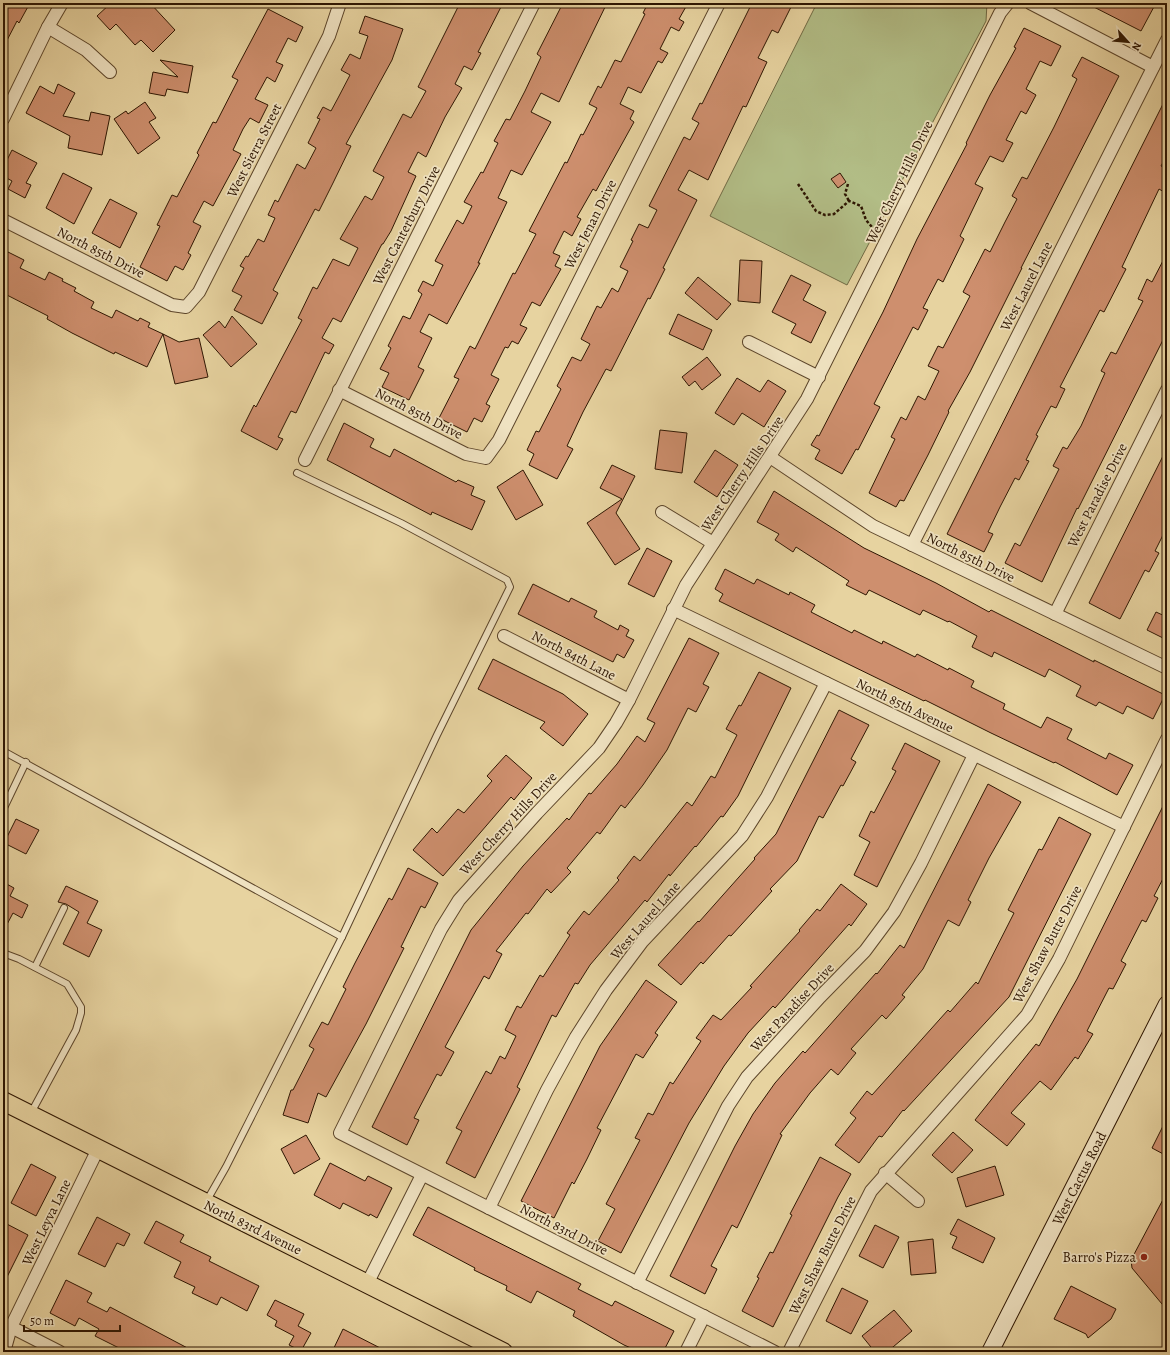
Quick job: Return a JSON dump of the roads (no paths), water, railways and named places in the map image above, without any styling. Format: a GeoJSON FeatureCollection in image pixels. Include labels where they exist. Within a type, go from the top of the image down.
{"type":"FeatureCollection","features":[{"type":"Feature","properties":{"kind":"main road","name":"West Cactus Road"},"geometry":{"type":"LineString","coordinates":[[990,1352],[1167,1004]]}},
{"type":"Feature","properties":{"kind":"main road","name":"North 83rd Avenue"},"geometry":{"type":"LineString","coordinates":[[3,1101],[205,1204],[503,1352]]}},
{"type":"Feature","properties":{"kind":"street"},"geometry":{"type":"LineString","coordinates":[[4,116],[48,27],[62,3]]}},
{"type":"Feature","properties":{"kind":"street","name":"West Sierra Street"},"geometry":{"type":"LineString","coordinates":[[186,307],[199,292],[325,43],[340,3]]}},
{"type":"Feature","properties":{"kind":"street","name":"West Canterbury Drive"},"geometry":{"type":"LineString","coordinates":[[305,460],[534,3]]}},
{"type":"Feature","properties":{"kind":"street","name":"West Jenan Drive"},"geometry":{"type":"LineString","coordinates":[[486,458],[499,440],[719,3]]}},
{"type":"Feature","properties":{"kind":"street","name":"West Cherry Hills Drive"},"geometry":{"type":"LineString","coordinates":[[340,1133],[441,929],[459,900],[527,824],[599,748],[630,700],[673,609],[712,543],[796,418],[819,377],[996,20],[1008,3]]}},
{"type":"Feature","properties":{"kind":"street"},"geometry":{"type":"LineString","coordinates":[[1030,3],[1154,67]]}},
{"type":"Feature","properties":{"kind":"street"},"geometry":{"type":"LineString","coordinates":[[48,27],[86,50],[110,72]]}},
{"type":"Feature","properties":{"kind":"street","name":"West Laurel Lane"},"geometry":{"type":"LineString","coordinates":[[912,545],[1167,40]]}},
{"type":"Feature","properties":{"kind":"street","name":"North 85th Drive"},"geometry":{"type":"LineString","coordinates":[[3,220],[172,305],[186,307]]}},
{"type":"Feature","properties":{"kind":"street"},"geometry":{"type":"LineString","coordinates":[[749,342],[819,377]]}},
{"type":"Feature","properties":{"kind":"street","name":"North 85th Drive"},"geometry":{"type":"LineString","coordinates":[[339,390],[466,454],[486,458]]}},
{"type":"Feature","properties":{"kind":"street","name":"West Paradise Drive"},"geometry":{"type":"LineString","coordinates":[[1055,614],[1167,390]]}},
{"type":"Feature","properties":{"kind":"street","name":"North 85th Drive"},"geometry":{"type":"LineString","coordinates":[[770,457],[862,520],[1167,668]]}},
{"type":"Feature","properties":{"kind":"street","name":"West Cherry Hills Drive"},"geometry":{"type":"LineString","coordinates":[[662,512],[712,543]]}},
{"type":"Feature","properties":{"kind":"street","name":"North 85th Avenue"},"geometry":{"type":"LineString","coordinates":[[673,609],[1124,827]]}},
{"type":"Feature","properties":{"kind":"street","name":"North 84th Lane"},"geometry":{"type":"LineString","coordinates":[[504,636],[630,700]]}},
{"type":"Feature","properties":{"kind":"street","name":"West Laurel Lane"},"geometry":{"type":"LineString","coordinates":[[489,1208],[547,1090],[576,1037],[642,942],[742,836],[767,797],[826,683]]}},
{"type":"Feature","properties":{"kind":"street","name":"West Shaw Butte Drive"},"geometry":{"type":"LineString","coordinates":[[789,1352],[871,1191],[1006,1041],[1027,1015],[1059,959],[1167,739]]}},
{"type":"Feature","properties":{"kind":"street","name":"West Paradise Drive"},"geometry":{"type":"LineString","coordinates":[[637,1283],[728,1106],[747,1077],[864,951],[894,912],[921,863],[974,755]]}},
{"type":"Feature","properties":{"kind":"street","name":"North 83rd Drive"},"geometry":{"type":"LineString","coordinates":[[340,1133],[775,1352]]}},
{"type":"Feature","properties":{"kind":"street","name":"West Leyva Lane"},"geometry":{"type":"LineString","coordinates":[[4,1352],[11,1327],[98,1149]]}},
{"type":"Feature","properties":{"kind":"street"},"geometry":{"type":"LineString","coordinates":[[885,1174],[918,1201]]}},
{"type":"Feature","properties":{"kind":"street"},"geometry":{"type":"LineString","coordinates":[[367,1284],[422,1175]]}},
{"type":"Feature","properties":{"kind":"street"},"geometry":{"type":"LineString","coordinates":[[686,1352],[704,1316]]}},
{"type":"Feature","properties":{"kind":"street"},"geometry":{"type":"LineString","coordinates":[[11,1327],[60,1352]]}},
{"type":"Feature","properties":{"kind":"lane"},"geometry":{"type":"LineString","coordinates":[[205,1204],[226,1167],[342,937],[437,735],[510,587],[507,580],[401,523],[297,473]]}},
{"type":"Feature","properties":{"kind":"lane"},"geometry":{"type":"LineString","coordinates":[[3,751],[26,762],[342,937]]}},
{"type":"Feature","properties":{"kind":"lane"},"geometry":{"type":"LineString","coordinates":[[3,810],[26,762]]}},
{"type":"Feature","properties":{"kind":"lane"},"geometry":{"type":"LineString","coordinates":[[35,967],[64,908]]}},
{"type":"Feature","properties":{"kind":"lane"},"geometry":{"type":"LineString","coordinates":[[3,953],[35,967],[67,984],[81,1006],[81,1013],[76,1030],[30,1115]]}},
{"type":"Feature","properties":{"kind":"place","name":"Barro's Pizza"},"geometry":{"type":"Point","coordinates":[1144,1257]}}]}
